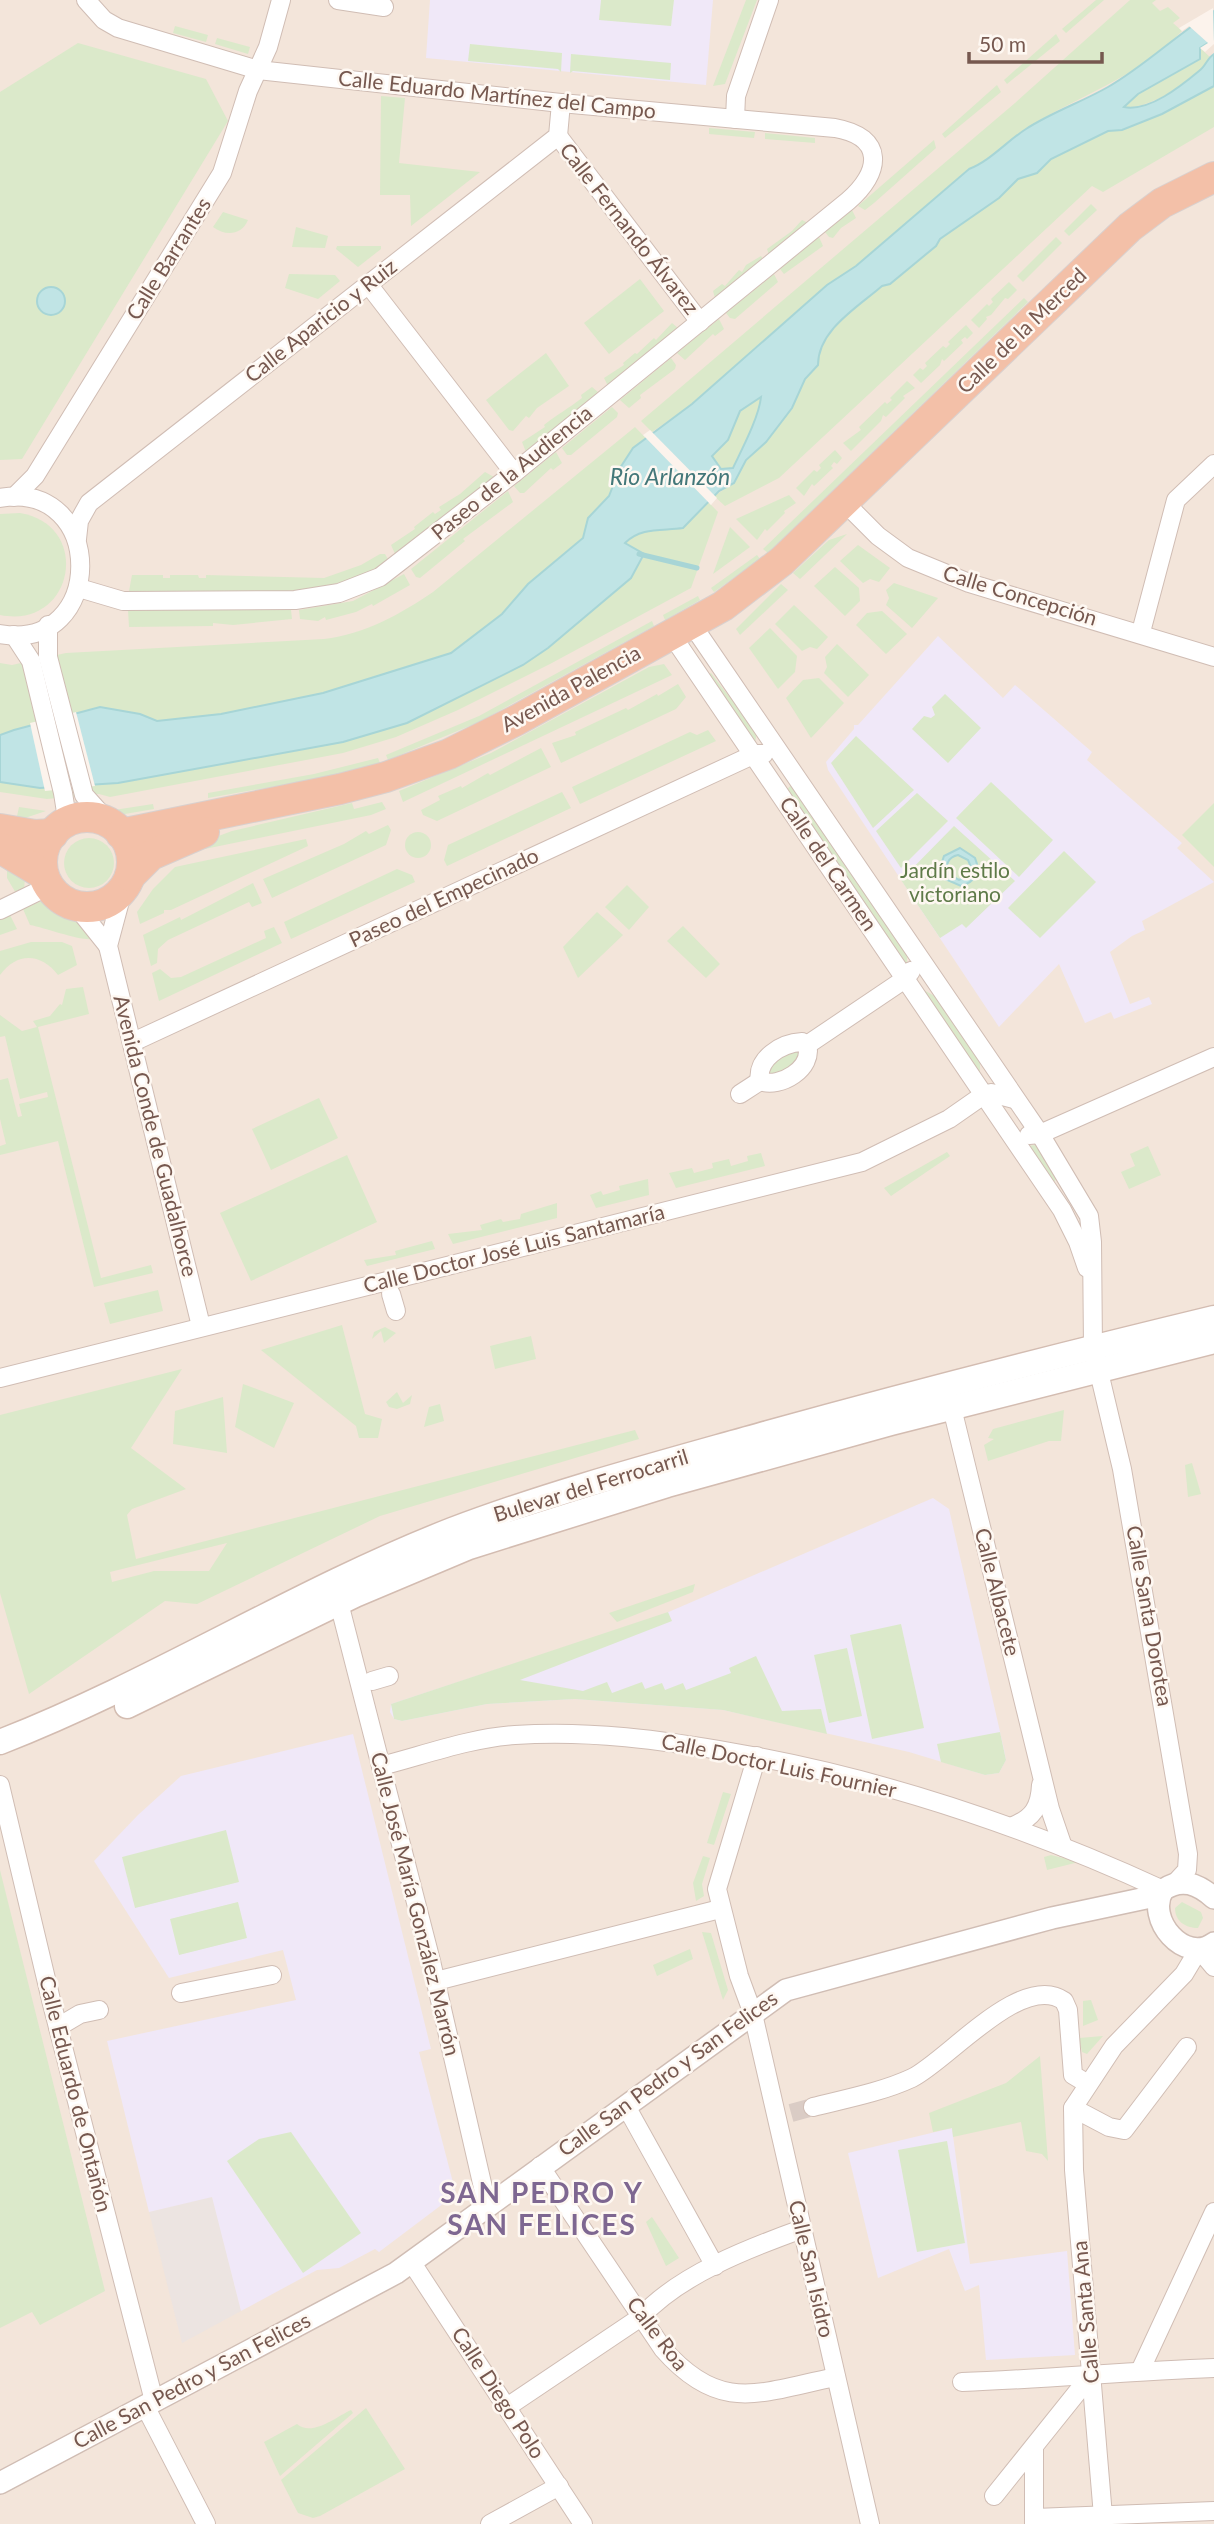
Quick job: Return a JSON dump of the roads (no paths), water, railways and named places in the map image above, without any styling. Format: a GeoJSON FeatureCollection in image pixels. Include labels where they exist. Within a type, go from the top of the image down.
{"type":"FeatureCollection","features":[{"type":"Feature","properties":{"kind":"highway","name":"Calle de la Merced"},"geometry":{"type":"LineString","coordinates":[[844,502],[1147,212],[1214,177]]}},
{"type":"Feature","properties":{"kind":"highway","name":"Avenida Palencia"},"geometry":{"type":"LineString","coordinates":[[116,829],[261,805],[386,778],[449,754],[681,629],[752,586],[844,502]]}},
{"type":"Feature","properties":{"kind":"highway","name":"Avenida Palencia"},"geometry":{"type":"LineString","coordinates":[[126,883],[150,855],[261,805]]}},
{"type":"Feature","properties":{"kind":"highway"},"geometry":{"type":"LineString","coordinates":[[0,828],[35,835],[59,819],[85,818],[116,829],[131,854],[126,883],[102,904],[76,906],[60,899],[46,880],[0,848]]}},
{"type":"Feature","properties":{"kind":"highway"},"geometry":{"type":"LineString","coordinates":[[46,880],[42,860],[59,819]]}},
{"type":"Feature","properties":{"kind":"main road","name":"Bulevar del Ferrocarril"},"geometry":{"type":"LineString","coordinates":[[0,1759],[171,1686],[339,1603],[443,1557],[546,1521],[953,1408],[1214,1318]]}},
{"type":"Feature","properties":{"kind":"main road","name":"Bulevar del Ferrocarril"},"geometry":{"type":"LineString","coordinates":[[0,1742],[116,1693],[334,1580],[456,1529],[663,1463],[1096,1359],[1214,1341]]}},
{"type":"Feature","properties":{"kind":"street","name":"Calle Eduardo Martínez del Campo"},"geometry":{"type":"LineString","coordinates":[[86,0],[104,20],[118,28],[258,69],[561,103],[849,131],[867,143],[874,168]]}},
{"type":"Feature","properties":{"kind":"street","name":"Calle Barrantes"},"geometry":{"type":"LineString","coordinates":[[7,498],[35,476],[222,173],[248,91],[268,47],[281,0]]}},
{"type":"Feature","properties":{"kind":"street"},"geometry":{"type":"LineString","coordinates":[[338,0],[383,7]]}},
{"type":"Feature","properties":{"kind":"street"},"geometry":{"type":"LineString","coordinates":[[735,119],[736,96],[769,0]]}},
{"type":"Feature","properties":{"kind":"street"},"geometry":{"type":"LineString","coordinates":[[558,136],[561,103]]}},
{"type":"Feature","properties":{"kind":"street","name":"Calle Aparicio y Ruiz"},"geometry":{"type":"LineString","coordinates":[[77,539],[79,521],[89,503],[558,136]]}},
{"type":"Feature","properties":{"kind":"street","name":"Calle Fernando Álvarez"},"geometry":{"type":"LineString","coordinates":[[558,136],[700,322]]}},
{"type":"Feature","properties":{"kind":"street","name":"Paseo de la Audiencia"},"geometry":{"type":"LineString","coordinates":[[79,587],[123,601],[295,600],[339,593],[391,570],[862,189],[874,168]]}},
{"type":"Feature","properties":{"kind":"street"},"geometry":{"type":"LineString","coordinates":[[368,284],[514,473]]}},
{"type":"Feature","properties":{"kind":"street"},"geometry":{"type":"LineString","coordinates":[[1141,632],[1177,500],[1214,464]]}},
{"type":"Feature","properties":{"kind":"street"},"geometry":{"type":"LineString","coordinates":[[7,498],[48,506],[62,517],[77,539],[82,563],[79,587],[69,606],[48,625],[7,634]]}},
{"type":"Feature","properties":{"kind":"street","name":"Calle Concepción"},"geometry":{"type":"LineString","coordinates":[[844,502],[878,536],[908,558],[969,583],[1141,632],[1214,657]]}},
{"type":"Feature","properties":{"kind":"street"},"geometry":{"type":"LineString","coordinates":[[48,625],[40,659],[59,819]]}},
{"type":"Feature","properties":{"kind":"street","name":"Calle del Carmen"},"geometry":{"type":"LineString","coordinates":[[681,629],[763,724],[1040,1135],[1089,1216],[1093,1242],[1091,1280],[1096,1359]]}},
{"type":"Feature","properties":{"kind":"street","name":"Calle del Carmen"},"geometry":{"type":"LineString","coordinates":[[681,629],[754,754],[982,1096],[1062,1210],[1079,1241],[1091,1280]]}},
{"type":"Feature","properties":{"kind":"street"},"geometry":{"type":"LineString","coordinates":[[7,634],[40,659],[84,795],[116,829]]}},
{"type":"Feature","properties":{"kind":"street"},"geometry":{"type":"LineString","coordinates":[[763,724],[763,739],[754,754],[779,757],[789,764]]}},
{"type":"Feature","properties":{"kind":"street","name":"Paseo del Empecinado"},"geometry":{"type":"LineString","coordinates":[[133,1042],[754,754]]}},
{"type":"Feature","properties":{"kind":"street"},"geometry":{"type":"LineString","coordinates":[[0,910],[46,880]]}},
{"type":"Feature","properties":{"kind":"street"},"geometry":{"type":"LineString","coordinates":[[108,946],[126,883]]}},
{"type":"Feature","properties":{"kind":"street"},"geometry":{"type":"LineString","coordinates":[[76,906],[108,946]]}},
{"type":"Feature","properties":{"kind":"street","name":"Avenida Conde de Guadalhorce"},"geometry":{"type":"LineString","coordinates":[[108,946],[201,1326]]}},
{"type":"Feature","properties":{"kind":"street"},"geometry":{"type":"LineString","coordinates":[[807,1045],[905,979],[912,968],[913,947]]}},
{"type":"Feature","properties":{"kind":"street"},"geometry":{"type":"LineString","coordinates":[[905,979],[929,983],[942,991]]}},
{"type":"Feature","properties":{"kind":"street"},"geometry":{"type":"LineString","coordinates":[[760,1081],[760,1070],[766,1059],[779,1048],[792,1042],[807,1045]]}},
{"type":"Feature","properties":{"kind":"street"},"geometry":{"type":"LineString","coordinates":[[740,1094],[760,1081],[770,1084],[793,1074],[808,1061],[807,1045]]}},
{"type":"Feature","properties":{"kind":"street"},"geometry":{"type":"LineString","coordinates":[[982,1096],[986,1086],[986,1057]]}},
{"type":"Feature","properties":{"kind":"street"},"geometry":{"type":"LineString","coordinates":[[1011,1136],[1040,1135],[1214,1057]]}},
{"type":"Feature","properties":{"kind":"street"},"geometry":{"type":"LineString","coordinates":[[982,1096],[991,1093],[1014,1099]]}},
{"type":"Feature","properties":{"kind":"street","name":"Calle Doctor José Luis Santamaría"},"geometry":{"type":"LineString","coordinates":[[0,1378],[862,1162],[940,1124],[982,1096]]}},
{"type":"Feature","properties":{"kind":"street"},"geometry":{"type":"LineString","coordinates":[[1062,1210],[1089,1216],[1079,1241]]}},
{"type":"Feature","properties":{"kind":"street","name":"Calle Santa Dorotea"},"geometry":{"type":"LineString","coordinates":[[1096,1359],[1122,1469],[1179,1790],[1188,1862],[1184,1876],[1166,1889]]}},
{"type":"Feature","properties":{"kind":"street","name":"Calle Albacete"},"geometry":{"type":"LineString","coordinates":[[953,1408],[1052,1820],[1063,1847]]}},
{"type":"Feature","properties":{"kind":"street","name":"Calle José María González Marrón"},"geometry":{"type":"LineString","coordinates":[[339,1603],[436,1981],[487,2205]]}},
{"type":"Feature","properties":{"kind":"street","name":"Calle Doctor Luis Fournier"},"geometry":{"type":"LineString","coordinates":[[381,1766],[512,1735],[595,1734],[639,1737],[757,1756],[888,1786],[1013,1826],[1166,1889]]}},
{"type":"Feature","properties":{"kind":"street","name":"Calle San Isidro"},"geometry":{"type":"LineString","coordinates":[[757,1756],[717,1889],[720,1909],[783,2115],[802,2229],[870,2524]]}},
{"type":"Feature","properties":{"kind":"street","name":"Calle Albacete"},"geometry":{"type":"LineString","coordinates":[[1013,1826],[1027,1820],[1037,1808],[1042,1775]]}},
{"type":"Feature","properties":{"kind":"street","name":"Calle Eduardo de Ontañón"},"geometry":{"type":"LineString","coordinates":[[0,1785],[150,2404],[206,2524]]}},
{"type":"Feature","properties":{"kind":"street"},"geometry":{"type":"LineString","coordinates":[[1162,1925],[1157,1908],[1166,1889],[1198,1885],[1214,1898]]}},
{"type":"Feature","properties":{"kind":"street","name":"Calle San Pedro y San Felices"},"geometry":{"type":"LineString","coordinates":[[0,2483],[412,2263],[540,2166],[786,1990],[813,1980],[1166,1889]]}},
{"type":"Feature","properties":{"kind":"street"},"geometry":{"type":"LineString","coordinates":[[1120,1901],[1162,1925],[1177,1941],[1207,1946]]}},
{"type":"Feature","properties":{"kind":"street"},"geometry":{"type":"LineString","coordinates":[[436,1981],[720,1909]]}},
{"type":"Feature","properties":{"kind":"street"},"geometry":{"type":"LineString","coordinates":[[1207,1946],[1214,1967]]}},
{"type":"Feature","properties":{"kind":"street"},"geometry":{"type":"LineString","coordinates":[[1187,2047],[1124,2130],[1109,2127],[1073,2108],[1114,2046],[1184,1974],[1207,1946]]}},
{"type":"Feature","properties":{"kind":"street"},"geometry":{"type":"LineString","coordinates":[[181,1993],[272,1975]]}},
{"type":"Feature","properties":{"kind":"street"},"geometry":{"type":"LineString","coordinates":[[813,2107],[910,2079],[928,2069],[987,2020],[1014,2005],[1036,1997],[1058,1997],[1064,2001],[1069,2021],[1073,2075],[1088,2084]]}},
{"type":"Feature","properties":{"kind":"street"},"geometry":{"type":"LineString","coordinates":[[58,2027],[80,2014],[99,2010]]}},
{"type":"Feature","properties":{"kind":"street"},"geometry":{"type":"LineString","coordinates":[[626,2106],[715,2266]]}},
{"type":"Feature","properties":{"kind":"street","name":"Calle Santa Ana"},"geometry":{"type":"LineString","coordinates":[[1073,2108],[1074,2170],[1102,2515]]}},
{"type":"Feature","properties":{"kind":"street","name":"Calle Roa"},"geometry":{"type":"LineString","coordinates":[[540,2166],[641,2317],[684,2373],[705,2386],[731,2393],[753,2393],[836,2377]]}},
{"type":"Feature","properties":{"kind":"street"},"geometry":{"type":"LineString","coordinates":[[1140,2371],[1214,2212]]}},
{"type":"Feature","properties":{"kind":"street"},"geometry":{"type":"LineString","coordinates":[[507,2407],[641,2317],[652,2305],[715,2266],[802,2229]]}},
{"type":"Feature","properties":{"kind":"street","name":"Calle Diego Polo"},"geometry":{"type":"LineString","coordinates":[[412,2263],[583,2524]]}},
{"type":"Feature","properties":{"kind":"street"},"geometry":{"type":"LineString","coordinates":[[962,2382],[1214,2368]]}},
{"type":"Feature","properties":{"kind":"street"},"geometry":{"type":"LineString","coordinates":[[995,2496],[1091,2375]]}},
{"type":"Feature","properties":{"kind":"street"},"geometry":{"type":"LineString","coordinates":[[1034,2449],[1035,2521],[1102,2515],[1214,2511]]}},
{"type":"Feature","properties":{"kind":"street"},"geometry":{"type":"LineString","coordinates":[[491,2524],[558,2486]]}},
{"type":"Feature","properties":{"kind":"water","name":"Río Arlanzón"},"geometry":{"type":"Polygon","coordinates":[[[1214,11],[1214,39],[1200,48],[1200,59],[1138,94],[1124,107],[1134,108],[1154,102],[1183,84],[1214,54],[1214,86],[1162,114],[1122,130],[1108,131],[1051,159],[1037,173],[1018,179],[999,198],[940,239],[936,246],[890,284],[882,286],[851,311],[825,341],[818,365],[805,379],[792,408],[766,442],[746,460],[734,483],[719,491],[683,528],[645,532],[625,543],[644,554],[631,578],[548,648],[523,665],[407,723],[343,742],[118,783],[40,788],[0,782],[0,735],[14,730],[100,707],[140,714],[157,721],[221,714],[323,693],[451,653],[502,614],[528,584],[583,538],[588,518],[609,496],[620,468],[633,448],[692,404],[827,285],[856,266],[969,169],[1036,123],[1122,78],[1214,11]],[[761,397],[740,411],[728,440],[712,456],[721,469],[733,468],[750,433],[761,397]]]}},
{"type":"Feature","properties":{"kind":"water"},"geometry":{"type":"Polygon","coordinates":[[[51,287],[61,291],[65,301],[61,311],[51,315],[41,311],[37,301],[41,291],[51,287]]]}},
{"type":"Feature","properties":{"kind":"water"},"geometry":{"type":"Polygon","coordinates":[[[960,848],[975,858],[977,872],[973,879],[961,886],[945,879],[940,868],[944,856],[960,848]],[[958,855],[952,858],[947,865],[948,874],[959,880],[966,877],[971,867],[968,860],[958,855]]]}},
{"type":"Feature","properties":{"kind":"waterway"},"geometry":{"type":"LineString","coordinates":[[639,554],[697,568]]}},
{"type":"Feature","properties":{"kind":"tunnel"},"geometry":{"type":"LineString","coordinates":[[791,2113],[813,2107]]}},
{"type":"Feature","properties":{"kind":"district","name":"SAN PEDRO Y SAN FELICES"},"geometry":{"type":"Point","coordinates":[542,2209]}},
{"type":"Feature","properties":{"kind":"park label","name":"Jardín estilo victoriano"},"geometry":{"type":"Point","coordinates":[955,883]}}]}
